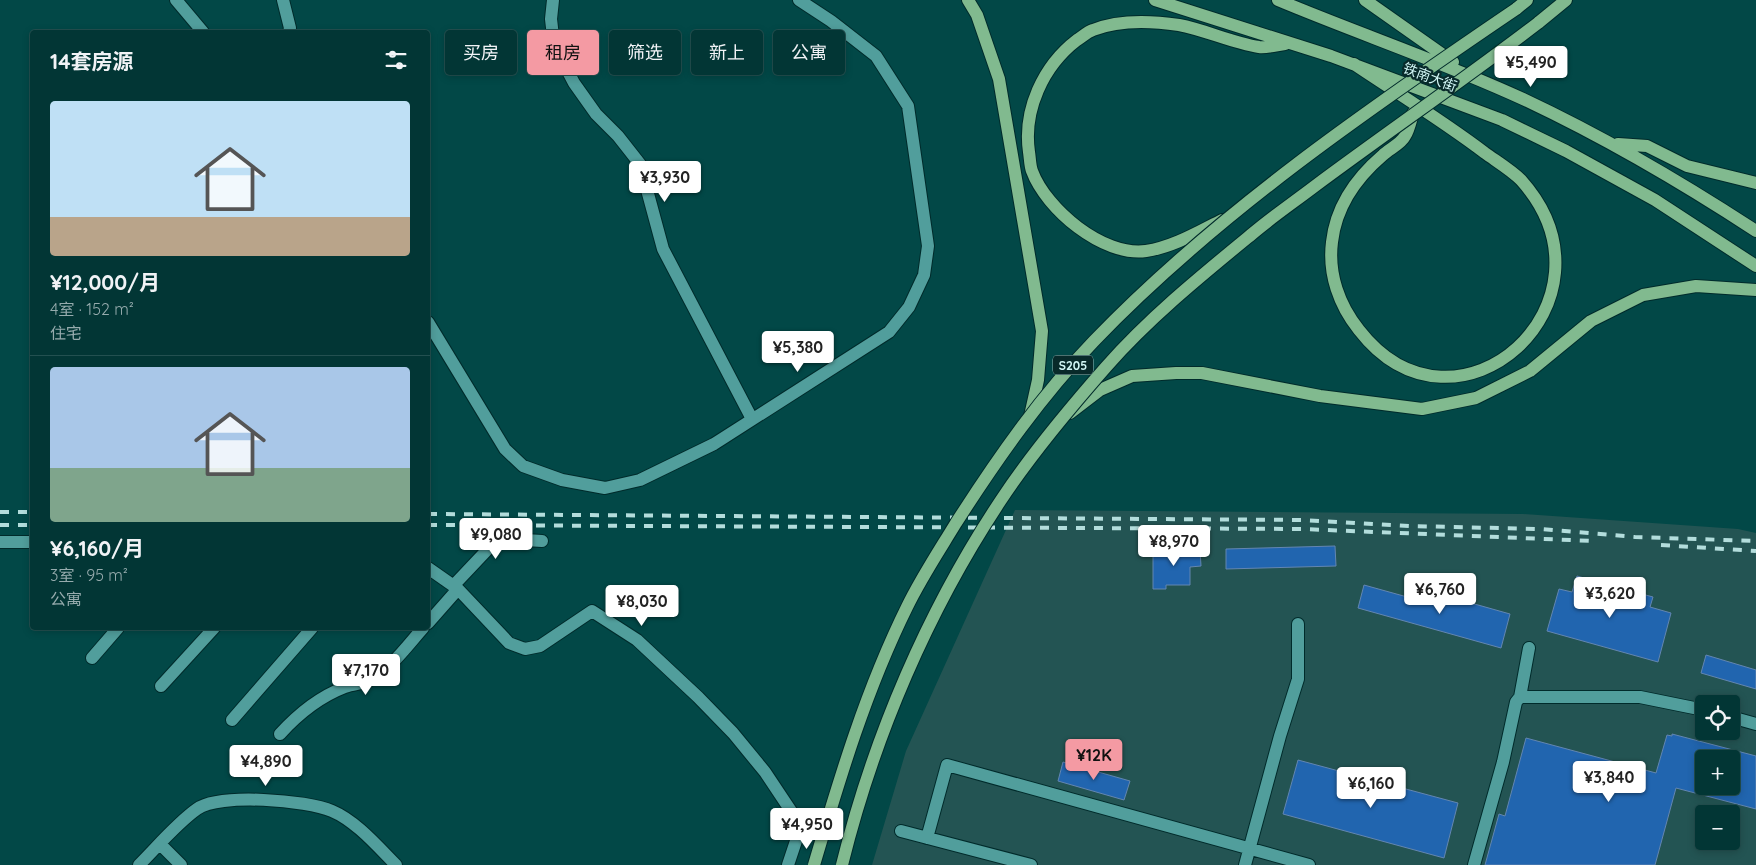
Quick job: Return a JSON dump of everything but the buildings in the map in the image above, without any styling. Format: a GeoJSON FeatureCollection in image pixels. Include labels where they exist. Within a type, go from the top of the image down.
{"type":"FeatureCollection","features":[{"type":"Feature","properties":{"kind":"main road"},"geometry":{"type":"LineString","coordinates":[[968,0],[977,15],[999,79],[1042,331],[1038,380],[1030,416]]}},
{"type":"Feature","properties":{"kind":"main road","name":"铁南大街"},"geometry":{"type":"LineString","coordinates":[[1155,0],[1354,64],[1502,120],[1566,151],[1655,200],[1756,266]]}},
{"type":"Feature","properties":{"kind":"main road","name":"铁南大街"},"geometry":{"type":"LineString","coordinates":[[1278,0],[1522,98],[1611,143],[1676,179],[1756,231]]}},
{"type":"Feature","properties":{"kind":"main road"},"geometry":{"type":"LineString","coordinates":[[1365,0],[1482,82]]}},
{"type":"Feature","properties":{"kind":"main road","name":"S205"},"geometry":{"type":"LineString","coordinates":[[814,865],[852,740],[872,685],[907,607],[979,488],[1030,416],[1092,343],[1130,305],[1236,213],[1308,157],[1527,0]]}},
{"type":"Feature","properties":{"kind":"main road","name":"S205"},"geometry":{"type":"LineString","coordinates":[[842,865],[868,772],[907,674],[958,570],[1002,498],[1107,366],[1145,326],[1253,233],[1413,113],[1538,23],[1566,0]]}},
{"type":"Feature","properties":{"kind":"main road"},"geometry":{"type":"LineString","coordinates":[[1236,213],[1172,244],[1144,251],[1110,246],[1074,226],[1051,202],[1032,171],[1027,140],[1031,109],[1039,86],[1052,64],[1070,46],[1092,30],[1138,22],[1178,25],[1260,47],[1291,44]]}},
{"type":"Feature","properties":{"kind":"main road"},"geometry":{"type":"LineString","coordinates":[[1354,64],[1468,140],[1520,180],[1540,207],[1548,225],[1556,257],[1554,290],[1542,318],[1517,350],[1490,368],[1452,376],[1417,374],[1387,359],[1366,340],[1348,318],[1337,292],[1331,269],[1335,220],[1348,193],[1371,165],[1405,138],[1413,113]]}},
{"type":"Feature","properties":{"kind":"main road"},"geometry":{"type":"LineString","coordinates":[[1611,143],[1647,146],[1687,166],[1720,176],[1756,183]]}},
{"type":"Feature","properties":{"kind":"main road"},"geometry":{"type":"LineString","coordinates":[[1064,418],[1100,390],[1132,376],[1176,373],[1202,373],[1320,396],[1422,409],[1476,398],[1530,372],[1591,321],[1643,295],[1696,286],[1756,290]]}},
{"type":"Feature","properties":{"kind":"street"},"geometry":{"type":"LineString","coordinates":[[176,0],[201,30]]}},
{"type":"Feature","properties":{"kind":"street"},"geometry":{"type":"LineString","coordinates":[[284,0],[290,30]]}},
{"type":"Feature","properties":{"kind":"street"},"geometry":{"type":"LineString","coordinates":[[553,0],[554,45],[574,83],[596,114],[640,164],[663,249],[752,419]]}},
{"type":"Feature","properties":{"kind":"street"},"geometry":{"type":"LineString","coordinates":[[430,325],[505,449],[523,466],[562,480],[604,488],[640,480],[714,444],[889,332],[908,307],[924,275],[928,246],[908,106],[876,56],[831,21],[799,0]]}},
{"type":"Feature","properties":{"kind":"street"},"geometry":{"type":"LineString","coordinates":[[430,620],[488,549],[509,539],[542,542]]}},
{"type":"Feature","properties":{"kind":"street"},"geometry":{"type":"LineString","coordinates":[[0,542],[30,542]]}},
{"type":"Feature","properties":{"kind":"street"},"geometry":{"type":"LineString","coordinates":[[430,569],[456,587],[509,643],[525,649],[540,646],[592,611],[637,640],[704,703],[733,733],[765,772],[801,826],[788,865]]}},
{"type":"Feature","properties":{"kind":"street"},"geometry":{"type":"LineString","coordinates":[[1245,865],[1280,736],[1298,680],[1298,624]]}},
{"type":"Feature","properties":{"kind":"street"},"geometry":{"type":"LineString","coordinates":[[92,658],[116,630]]}},
{"type":"Feature","properties":{"kind":"street"},"geometry":{"type":"LineString","coordinates":[[161,686],[212,630]]}},
{"type":"Feature","properties":{"kind":"street"},"geometry":{"type":"LineString","coordinates":[[232,720],[310,630]]}},
{"type":"Feature","properties":{"kind":"street"},"geometry":{"type":"LineString","coordinates":[[280,734],[300,713],[324,696],[347,686],[367,682],[388,667],[421,630]]}},
{"type":"Feature","properties":{"kind":"street"},"geometry":{"type":"LineString","coordinates":[[1474,865],[1503,762],[1516,702],[1520,697],[1529,648]]}},
{"type":"Feature","properties":{"kind":"street"},"geometry":{"type":"LineString","coordinates":[[1520,697],[1640,697],[1695,708]]}},
{"type":"Feature","properties":{"kind":"street"},"geometry":{"type":"LineString","coordinates":[[1740,720],[1756,724]]}},
{"type":"Feature","properties":{"kind":"street"},"geometry":{"type":"LineString","coordinates":[[927,838],[947,765],[1309,865]]}},
{"type":"Feature","properties":{"kind":"street"},"geometry":{"type":"LineString","coordinates":[[139,865],[198,808],[223,799],[303,802],[332,811],[354,826],[396,865]]}},
{"type":"Feature","properties":{"kind":"street"},"geometry":{"type":"LineString","coordinates":[[901,831],[1031,865]]}},
{"type":"Feature","properties":{"kind":"street"},"geometry":{"type":"LineString","coordinates":[[160,844],[181,865]]}},
{"type":"Feature","properties":{"kind":"shaded area"},"geometry":{"type":"Polygon","coordinates":[[[1015,510],[1523,514],[1738,529],[1756,533],[1756,865],[872,865],[906,751],[1015,510]]]}},
{"type":"Feature","properties":{"kind":"railway"},"geometry":{"type":"LineString","coordinates":[[0,512],[30,512]]}},
{"type":"Feature","properties":{"kind":"railway"},"geometry":{"type":"LineString","coordinates":[[430,514],[1302,520],[1410,526],[1540,529],[1635,537],[1756,541]]}},
{"type":"Feature","properties":{"kind":"railway"},"geometry":{"type":"LineString","coordinates":[[0,525],[30,525]]}},
{"type":"Feature","properties":{"kind":"railway"},"geometry":{"type":"LineString","coordinates":[[430,525],[1303,529],[1594,541]]}},
{"type":"Feature","properties":{"kind":"railway"},"geometry":{"type":"LineString","coordinates":[[1661,545],[1756,551]]}}]}
